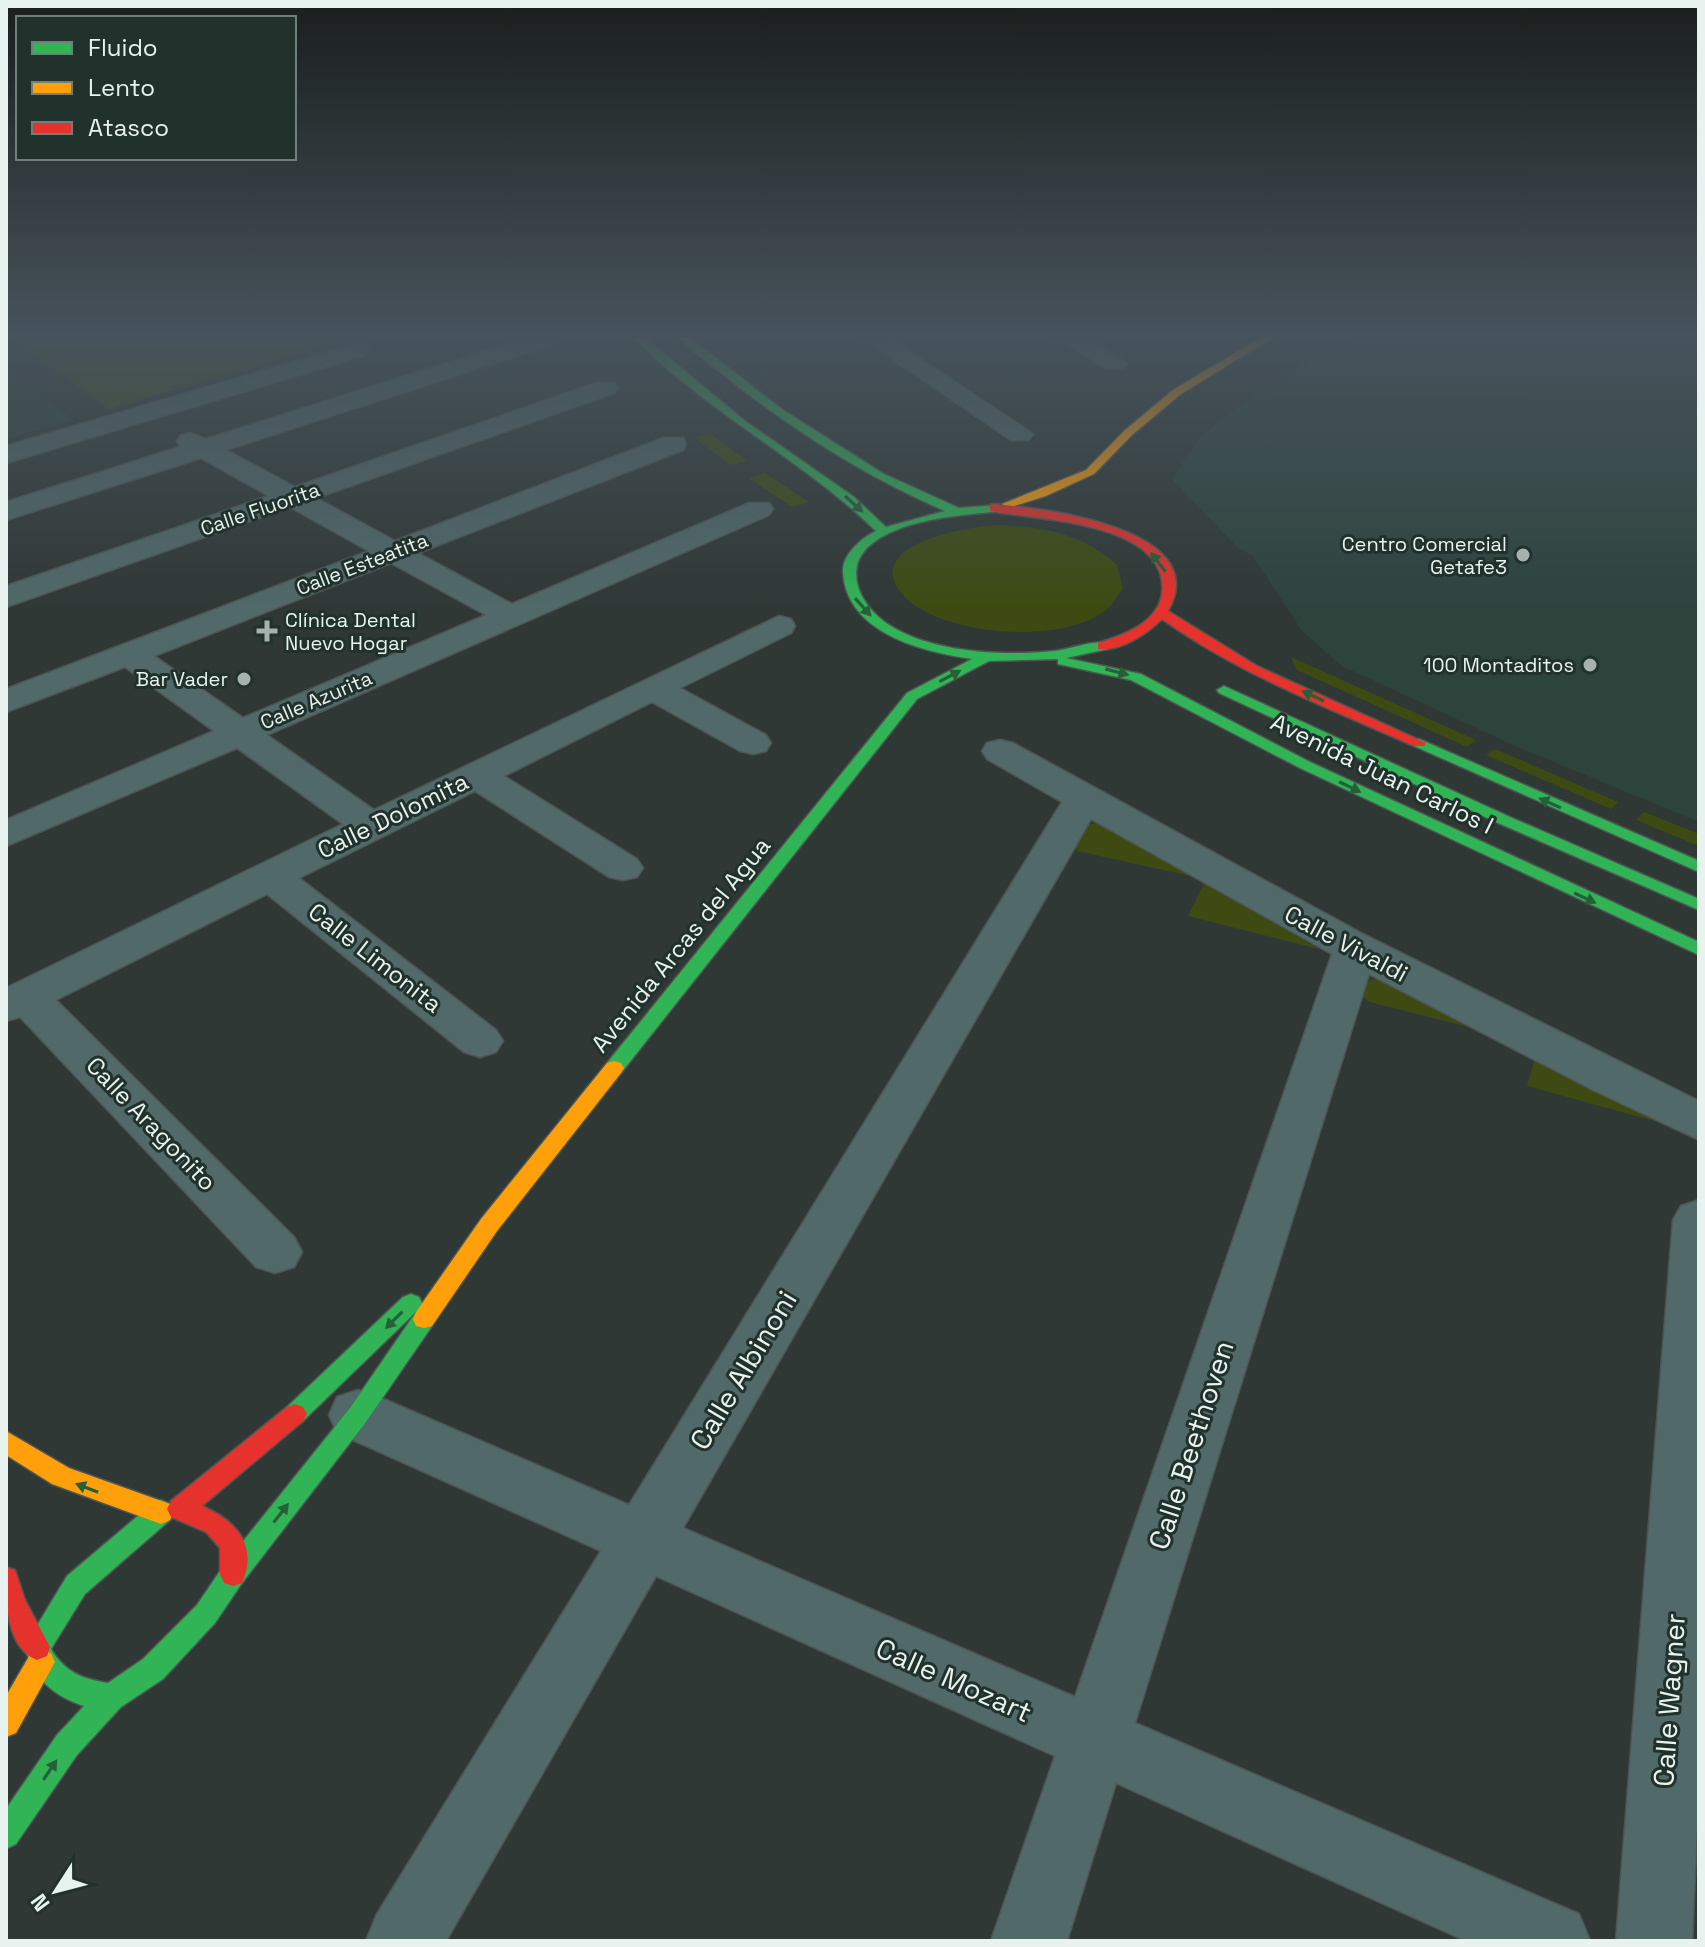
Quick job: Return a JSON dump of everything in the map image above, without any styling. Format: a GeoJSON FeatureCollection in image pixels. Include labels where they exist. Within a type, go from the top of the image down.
{"type":"FeatureCollection","features":[{"type":"Feature","properties":{"kind":"main road"},"geometry":{"type":"LineString","coordinates":[[748,428],[850,499],[883,531]]}},
{"type":"Feature","properties":{"kind":"main road"},"geometry":{"type":"LineString","coordinates":[[804,428],[910,495],[954,510]]}},
{"type":"Feature","properties":{"kind":"main road"},"geometry":{"type":"LineString","coordinates":[[994,508],[1042,494],[1090,472],[1136,428]]}},
{"type":"Feature","properties":{"kind":"main road"},"geometry":{"type":"LineString","coordinates":[[1090,472],[1095,500],[1114,530]]}},
{"type":"Feature","properties":{"kind":"main road"},"geometry":{"type":"LineString","coordinates":[[994,508],[1045,511],[1114,530],[1141,544],[1165,569],[1170,595],[1161,612],[1141,631],[1123,640],[1087,651],[1041,657],[988,656],[937,647],[894,631],[856,601],[848,579],[853,558],[883,531],[954,510],[994,508]]}},
{"type":"Feature","properties":{"kind":"main road","name":"Avenida Juan Carlos I"},"geometry":{"type":"LineString","coordinates":[[1161,612],[1210,645],[1309,694],[1699,867]]}},
{"type":"Feature","properties":{"kind":"main road"},"geometry":{"type":"LineString","coordinates":[[894,631],[901,657]]}},
{"type":"Feature","properties":{"kind":"main road"},"geometry":{"type":"LineString","coordinates":[[1123,640],[1144,650]]}},
{"type":"Feature","properties":{"kind":"main road","name":"Avenida Arcas del Agua"},"geometry":{"type":"LineString","coordinates":[[111,1697],[153,1669],[206,1614],[233,1574],[358,1415],[489,1225],[910,689],[988,656]]}},
{"type":"Feature","properties":{"kind":"main road","name":"Avenida Juan Carlos I"},"geometry":{"type":"LineString","coordinates":[[1041,657],[1136,677],[1333,778],[1699,949]]}},
{"type":"Feature","properties":{"kind":"main road","name":"Avenida Juan Carlos I"},"geometry":{"type":"LineString","coordinates":[[1206,680],[1504,820],[1699,905]]}},
{"type":"Feature","properties":{"kind":"main road","name":"Avenida Arcas del Agua"},"geometry":{"type":"LineString","coordinates":[[39,1654],[76,1585],[319,1395],[489,1225]]}},
{"type":"Feature","properties":{"kind":"main road"},"geometry":{"type":"LineString","coordinates":[[6,1442],[26,1457],[82,1487],[215,1524],[233,1544],[233,1574]]}},
{"type":"Feature","properties":{"kind":"main road"},"geometry":{"type":"LineString","coordinates":[[6,1579],[13,1604],[56,1685],[83,1694],[111,1697]]}},
{"type":"Feature","properties":{"kind":"main road"},"geometry":{"type":"LineString","coordinates":[[6,1723],[39,1654]]}},
{"type":"Feature","properties":{"kind":"main road"},"geometry":{"type":"LineString","coordinates":[[6,1834],[67,1745],[111,1697]]}},
{"type":"Feature","properties":{"kind":"street"},"geometry":{"type":"LineString","coordinates":[[6,455],[97,428]]}},
{"type":"Feature","properties":{"kind":"street"},"geometry":{"type":"LineString","coordinates":[[6,511],[267,428]]}},
{"type":"Feature","properties":{"kind":"street","name":"Calle Fluorita"},"geometry":{"type":"LineString","coordinates":[[6,597],[491,428]]}},
{"type":"Feature","properties":{"kind":"street"},"geometry":{"type":"LineString","coordinates":[[1011,428],[1020,434]]}},
{"type":"Feature","properties":{"kind":"street"},"geometry":{"type":"LineString","coordinates":[[176,433],[511,616]]}},
{"type":"Feature","properties":{"kind":"street","name":"Calle Esteatita"},"geometry":{"type":"LineString","coordinates":[[6,701],[673,444]]}},
{"type":"Feature","properties":{"kind":"street","name":"Calle Azurita"},"geometry":{"type":"LineString","coordinates":[[6,834],[759,509]]}},
{"type":"Feature","properties":{"kind":"street","name":"Calle Dolomita"},"geometry":{"type":"LineString","coordinates":[[16,1001],[779,626]]}},
{"type":"Feature","properties":{"kind":"street"},"geometry":{"type":"LineString","coordinates":[[128,653],[371,826]]}},
{"type":"Feature","properties":{"kind":"street"},"geometry":{"type":"LineString","coordinates":[[653,688],[753,743]]}},
{"type":"Feature","properties":{"kind":"street","name":"Calle Vivaldi"},"geometry":{"type":"LineString","coordinates":[[1000,751],[1355,949],[1699,1122]]}},
{"type":"Feature","properties":{"kind":"street"},"geometry":{"type":"LineString","coordinates":[[476,775],[623,868]]}},
{"type":"Feature","properties":{"kind":"street","name":"Calle Albinoni"},"geometry":{"type":"LineString","coordinates":[[404,1941],[1083,799]]}},
{"type":"Feature","properties":{"kind":"street","name":"Calle Limonita"},"geometry":{"type":"LineString","coordinates":[[270,876],[480,1041]]}},
{"type":"Feature","properties":{"kind":"street","name":"Calle Beethoven"},"geometry":{"type":"LineString","coordinates":[[1029,1941],[1355,949]]}},
{"type":"Feature","properties":{"kind":"street","name":"Calle Aragonito"},"geometry":{"type":"LineString","coordinates":[[16,1001],[275,1252]]}},
{"type":"Feature","properties":{"kind":"street","name":"Calle Wagner"},"geometry":{"type":"LineString","coordinates":[[1654,1941],[1699,1220]]}},
{"type":"Feature","properties":{"kind":"street","name":"Calle Mozart"},"geometry":{"type":"LineString","coordinates":[[358,1415],[1552,1941]]}},
{"type":"Feature","properties":{"kind":"shaded area"},"geometry":{"type":"Polygon","coordinates":[[[6,428],[46,428],[6,439],[6,428]]]}},
{"type":"Feature","properties":{"kind":"shaded area"},"geometry":{"type":"Polygon","coordinates":[[[1212,428],[1699,428],[1699,822],[1513,745],[1342,666],[1303,632],[1252,555],[1238,548],[1172,479],[1198,439],[1212,428]]]}},
{"type":"Feature","properties":{"kind":"green space"},"geometry":{"type":"Polygon","coordinates":[[[711,434],[747,461],[730,465],[694,437],[711,434]]]}},
{"type":"Feature","properties":{"kind":"green space"},"geometry":{"type":"Polygon","coordinates":[[[765,473],[809,502],[792,507],[748,478],[765,473]]]}},
{"type":"Feature","properties":{"kind":"green space"},"geometry":{"type":"Polygon","coordinates":[[[999,525],[1047,530],[1091,546],[1117,565],[1123,589],[1108,608],[1089,620],[1034,632],[972,627],[944,620],[920,609],[902,594],[893,576],[896,562],[907,550],[945,534],[999,525]]]}},
{"type":"Feature","properties":{"kind":"green space"},"geometry":{"type":"Polygon","coordinates":[[[1291,657],[1476,740],[1467,747],[1297,670],[1291,657]]]}},
{"type":"Feature","properties":{"kind":"green space"},"geometry":{"type":"Polygon","coordinates":[[[1495,749],[1618,802],[1611,809],[1486,755],[1495,749]]]}},
{"type":"Feature","properties":{"kind":"green space"},"geometry":{"type":"Polygon","coordinates":[[[1644,812],[1699,834],[1699,846],[1636,820],[1644,812]]]}},
{"type":"Feature","properties":{"kind":"green space"},"geometry":{"type":"Polygon","coordinates":[[[1095,823],[1195,877],[1077,851],[1074,848],[1083,827],[1095,823]]]}},
{"type":"Feature","properties":{"kind":"green space"},"geometry":{"type":"Polygon","coordinates":[[[1204,883],[1319,949],[1188,916],[1204,883]]]}},
{"type":"Feature","properties":{"kind":"green space"},"geometry":{"type":"Polygon","coordinates":[[[1381,980],[1484,1031],[1370,1002],[1362,997],[1368,981],[1381,980]]]}},
{"type":"Feature","properties":{"kind":"green space"},"geometry":{"type":"Polygon","coordinates":[[[1535,1058],[1655,1121],[1527,1086],[1535,1058]]]}},
{"type":"Feature","properties":{"kind":"traffic: fast"},"geometry":{"type":"LineString","coordinates":[[748,428],[850,499],[883,531]]}},
{"type":"Feature","properties":{"kind":"traffic: fast"},"geometry":{"type":"LineString","coordinates":[[802,428],[880,476],[954,510]]}},
{"type":"Feature","properties":{"kind":"traffic: fast"},"geometry":{"type":"LineString","coordinates":[[994,508],[924,518],[875,537],[857,551],[849,568],[852,590],[861,606],[874,619],[897,633],[952,652],[1003,658],[1029,657],[1103,646]]}},
{"type":"Feature","properties":{"kind":"traffic: fast"},"geometry":{"type":"LineString","coordinates":[[614,1068],[912,696],[988,656]]}},
{"type":"Feature","properties":{"kind":"traffic: fast"},"geometry":{"type":"LineString","coordinates":[[1063,661],[1136,677],[1305,765],[1699,949]]}},
{"type":"Feature","properties":{"kind":"traffic: fast"},"geometry":{"type":"LineString","coordinates":[[1224,690],[1504,820],[1699,905]]}},
{"type":"Feature","properties":{"kind":"traffic: fast"},"geometry":{"type":"LineString","coordinates":[[1419,743],[1699,867]]}},
{"type":"Feature","properties":{"kind":"traffic: fast"},"geometry":{"type":"LineString","coordinates":[[295,1414],[411,1303]]}},
{"type":"Feature","properties":{"kind":"traffic: fast"},"geometry":{"type":"LineString","coordinates":[[6,1834],[67,1745],[111,1697],[153,1669],[206,1614],[233,1574],[358,1415],[424,1319]]}},
{"type":"Feature","properties":{"kind":"traffic: fast"},"geometry":{"type":"LineString","coordinates":[[111,1697],[75,1689],[56,1678],[42,1660],[37,1647],[76,1585],[161,1512]]}},
{"type":"Feature","properties":{"kind":"traffic: slow"},"geometry":{"type":"LineString","coordinates":[[1008,504],[1042,494],[1090,472],[1134,428]]}},
{"type":"Feature","properties":{"kind":"traffic: slow"},"geometry":{"type":"LineString","coordinates":[[424,1319],[489,1225],[614,1068]]}},
{"type":"Feature","properties":{"kind":"traffic: slow"},"geometry":{"type":"LineString","coordinates":[[6,1442],[61,1476],[161,1512]]}},
{"type":"Feature","properties":{"kind":"traffic: slow"},"geometry":{"type":"LineString","coordinates":[[6,1723],[41,1662]]}},
{"type":"Feature","properties":{"kind":"traffic: jam"},"geometry":{"type":"LineString","coordinates":[[994,508],[1043,513],[1108,528],[1137,541],[1159,557],[1170,577],[1167,602],[1162,610],[1149,625],[1122,640],[1103,646]]}},
{"type":"Feature","properties":{"kind":"traffic: jam"},"geometry":{"type":"LineString","coordinates":[[1161,612],[1252,668],[1419,743]]}},
{"type":"Feature","properties":{"kind":"traffic: jam"},"geometry":{"type":"LineString","coordinates":[[233,1574],[233,1544],[215,1524],[180,1509],[295,1414]]}},
{"type":"Feature","properties":{"kind":"traffic: jam"},"geometry":{"type":"LineString","coordinates":[[6,1579],[13,1604],[37,1647]]}},
{"type":"Feature","properties":{"kind":"place","name":"Centro Comercial Getafe3"},"geometry":{"type":"Point","coordinates":[1523,555]}},
{"type":"Feature","properties":{"kind":"place","name":"Clínica Dental Nuevo Hogar"},"geometry":{"type":"Point","coordinates":[267,631]}},
{"type":"Feature","properties":{"kind":"place","name":"100 Montaditos"},"geometry":{"type":"Point","coordinates":[1590,665]}},
{"type":"Feature","properties":{"kind":"place","name":"Bar Vader"},"geometry":{"type":"Point","coordinates":[244,679]}}]}
